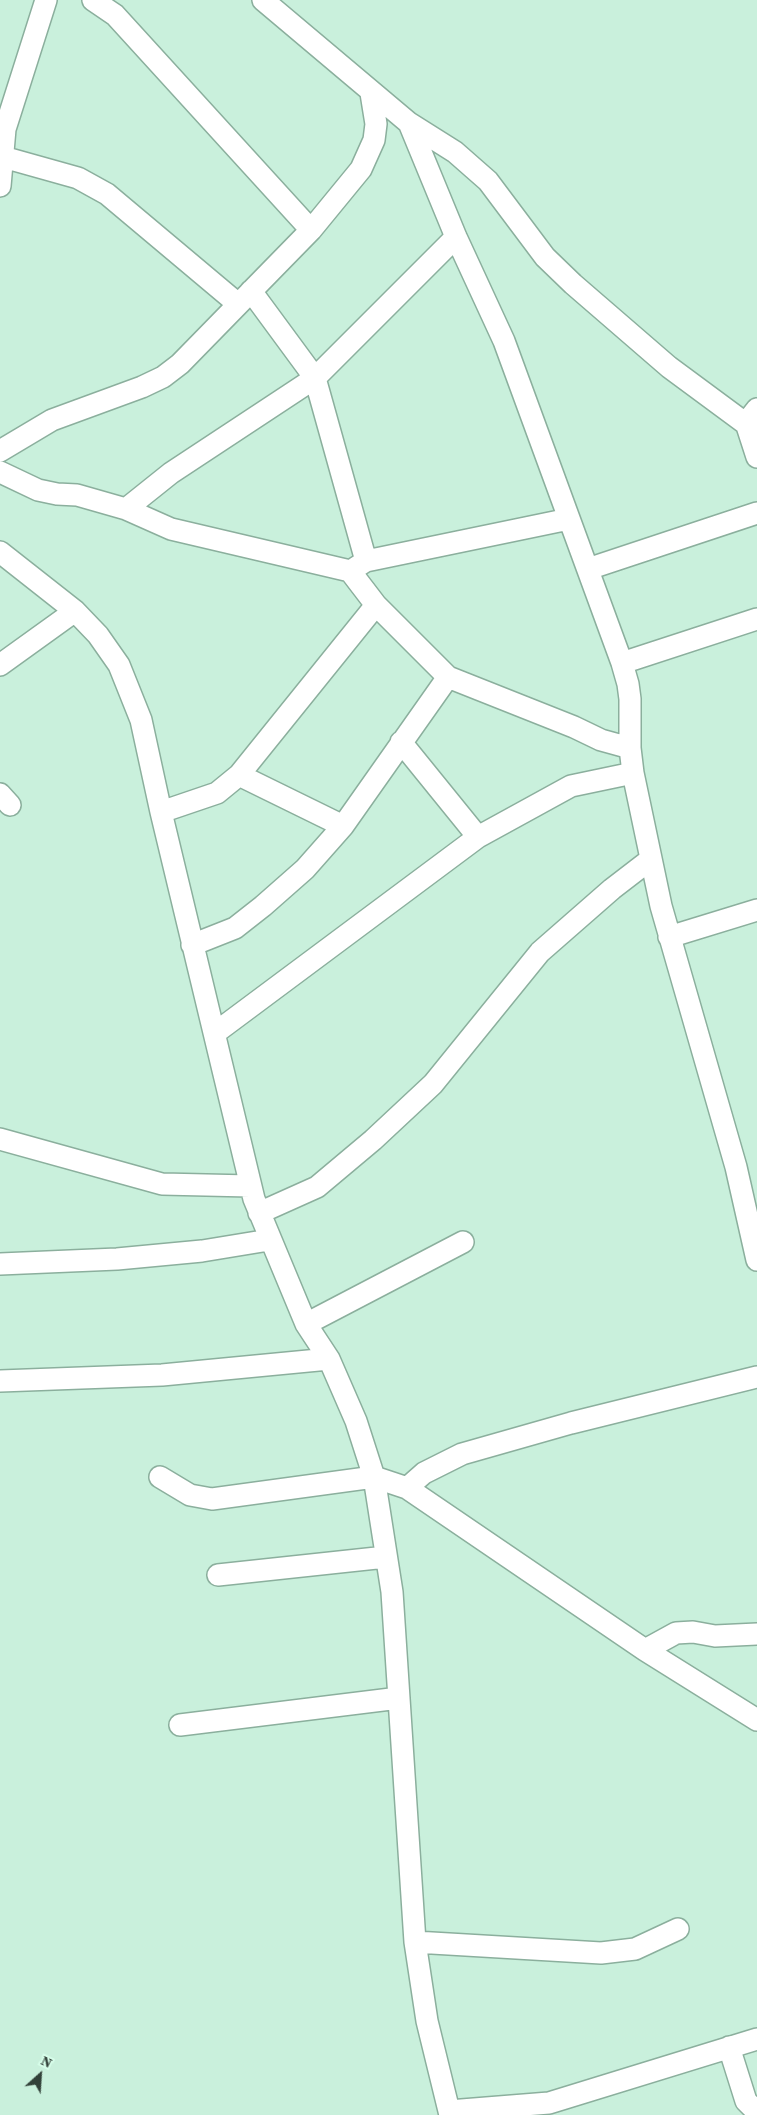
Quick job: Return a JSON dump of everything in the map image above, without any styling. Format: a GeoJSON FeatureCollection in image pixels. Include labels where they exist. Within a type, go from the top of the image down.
{"type":"FeatureCollection","features":[{"type":"Feature","properties":{"kind":"street"},"geometry":{"type":"LineString","coordinates":[[0,186],[3,156],[2,130],[46,0]]}},
{"type":"Feature","properties":{"kind":"street"},"geometry":{"type":"LineString","coordinates":[[93,0],[115,15],[311,230]]}},
{"type":"Feature","properties":{"kind":"street"},"geometry":{"type":"LineString","coordinates":[[262,0],[371,93],[409,123],[455,152],[488,180],[545,257],[573,284],[669,367],[753,421],[757,457]]}},
{"type":"Feature","properties":{"kind":"street"},"geometry":{"type":"LineString","coordinates":[[0,451],[52,420],[142,387],[163,377],[180,364],[311,230],[361,169],[374,140],[376,124],[371,93]]}},
{"type":"Feature","properties":{"kind":"street"},"geometry":{"type":"LineString","coordinates":[[409,123],[456,237],[504,341],[622,663],[630,700],[630,748],[633,773],[651,859],[669,937],[736,1168],[757,1260]]}},
{"type":"Feature","properties":{"kind":"street"},"geometry":{"type":"LineString","coordinates":[[3,156],[78,178],[107,194],[245,297],[315,378],[358,566],[376,605],[448,677],[574,726],[601,740],[630,748]]}},
{"type":"Feature","properties":{"kind":"street"},"geometry":{"type":"LineString","coordinates":[[126,509],[171,474],[315,378],[456,237]]}},
{"type":"Feature","properties":{"kind":"street"},"geometry":{"type":"LineString","coordinates":[[0,472],[38,490],[57,494],[77,494],[126,509],[171,529],[358,566],[570,519]]}},
{"type":"Feature","properties":{"kind":"street"},"geometry":{"type":"LineString","coordinates":[[588,569],[757,513]]}},
{"type":"Feature","properties":{"kind":"street"},"geometry":{"type":"LineString","coordinates":[[0,552],[74,611],[98,635],[119,665],[141,720],[192,945],[215,1033],[250,1186],[269,1240],[306,1324],[329,1359],[356,1422],[374,1477],[392,1592],[415,1942],[427,2021],[449,2113],[549,2103],[757,2039]]}},
{"type":"Feature","properties":{"kind":"street"},"geometry":{"type":"LineString","coordinates":[[161,812],[217,793],[239,775],[376,605]]}},
{"type":"Feature","properties":{"kind":"street"},"geometry":{"type":"LineString","coordinates":[[0,665],[74,611]]}},
{"type":"Feature","properties":{"kind":"street"},"geometry":{"type":"LineString","coordinates":[[622,663],[757,619]]}},
{"type":"Feature","properties":{"kind":"street"},"geometry":{"type":"LineString","coordinates":[[192,945],[235,928],[305,869],[343,826],[448,677]]}},
{"type":"Feature","properties":{"kind":"street"},"geometry":{"type":"LineString","coordinates":[[401,742],[478,837]]}},
{"type":"Feature","properties":{"kind":"street"},"geometry":{"type":"LineString","coordinates":[[215,1033],[478,837],[571,786],[633,773]]}},
{"type":"Feature","properties":{"kind":"street"},"geometry":{"type":"LineString","coordinates":[[239,775],[343,826]]}},
{"type":"Feature","properties":{"kind":"street"},"geometry":{"type":"LineString","coordinates":[[259,1213],[317,1187],[373,1140],[433,1084],[540,952],[612,889],[651,859]]}},
{"type":"Feature","properties":{"kind":"street"},"geometry":{"type":"LineString","coordinates":[[669,937],[757,910]]}},
{"type":"Feature","properties":{"kind":"street"},"geometry":{"type":"LineString","coordinates":[[0,1139],[162,1184],[250,1186]]}},
{"type":"Feature","properties":{"kind":"street"},"geometry":{"type":"LineString","coordinates":[[0,1264],[117,1259],[202,1251],[269,1240]]}},
{"type":"Feature","properties":{"kind":"street"},"geometry":{"type":"LineString","coordinates":[[306,1324],[463,1242]]}},
{"type":"Feature","properties":{"kind":"street"},"geometry":{"type":"LineString","coordinates":[[0,1381],[162,1375],[329,1359]]}},
{"type":"Feature","properties":{"kind":"street"},"geometry":{"type":"LineString","coordinates":[[407,1488],[424,1473],[462,1454],[571,1423],[757,1378]]}},
{"type":"Feature","properties":{"kind":"street"},"geometry":{"type":"LineString","coordinates":[[160,1477],[190,1496],[212,1499],[374,1477],[407,1488],[645,1650],[757,1720]]}},
{"type":"Feature","properties":{"kind":"street"},"geometry":{"type":"LineString","coordinates":[[218,1575],[386,1557]]}},
{"type":"Feature","properties":{"kind":"street"},"geometry":{"type":"LineString","coordinates":[[645,1650],[676,1633],[692,1632],[715,1636],[757,1634]]}},
{"type":"Feature","properties":{"kind":"street"},"geometry":{"type":"LineString","coordinates":[[180,1726],[399,1698]]}},
{"type":"Feature","properties":{"kind":"street"},"geometry":{"type":"LineString","coordinates":[[415,1942],[601,1953],[635,1949],[678,1929]]}},
{"type":"Feature","properties":{"kind":"street"},"geometry":{"type":"LineString","coordinates":[[729,2047],[746,2101],[757,2112]]}}]}
